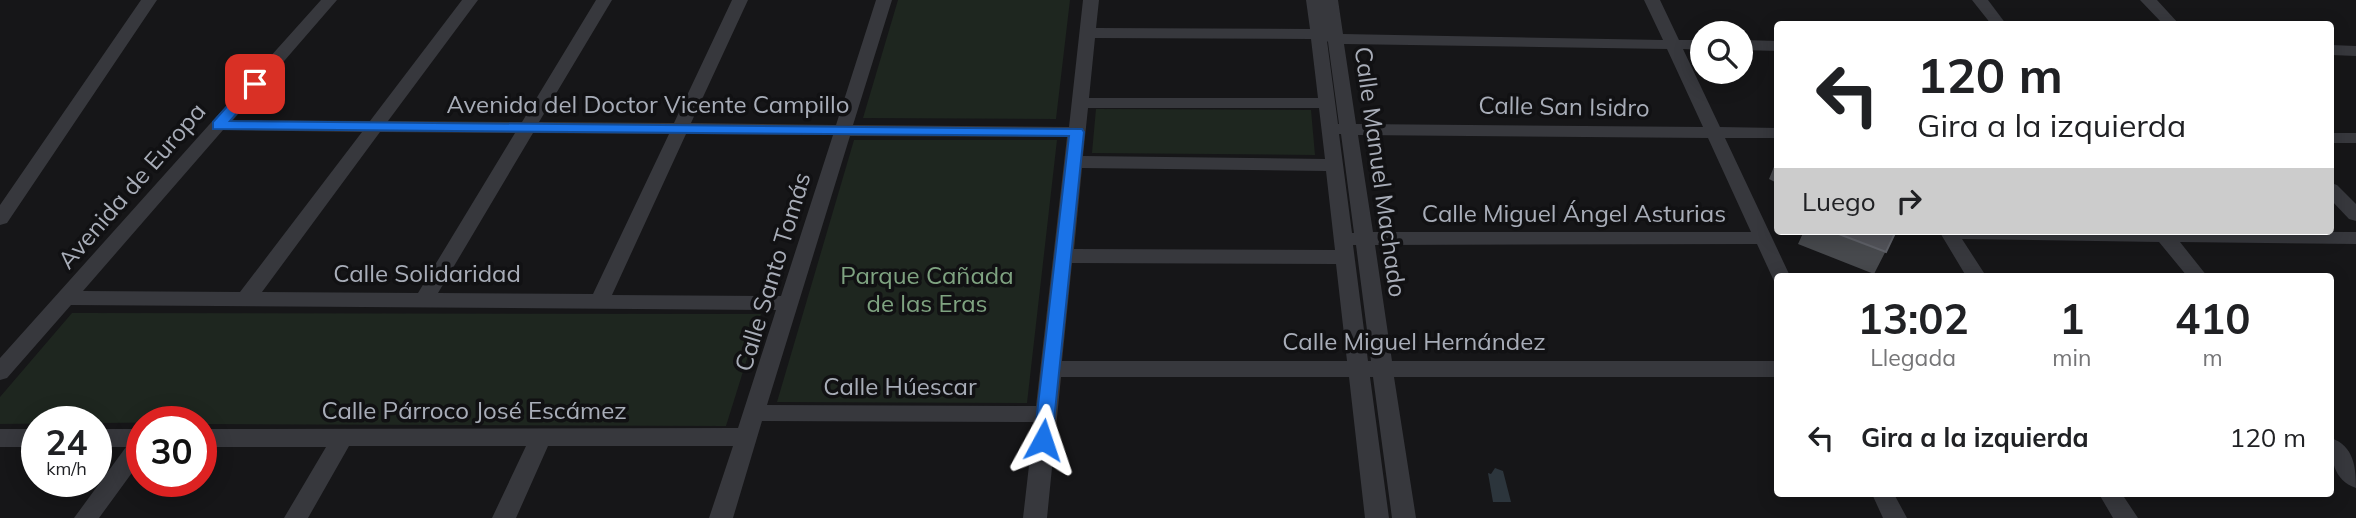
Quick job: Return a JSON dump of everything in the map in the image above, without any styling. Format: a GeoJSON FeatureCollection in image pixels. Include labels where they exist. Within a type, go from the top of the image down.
{"type":"FeatureCollection","features":[{"type":"Feature","properties":{"kind":"street"},"geometry":{"type":"LineString","coordinates":[[0,219],[149,0]]}},
{"type":"Feature","properties":{"kind":"street","name":"Avenida de Europa"},"geometry":{"type":"LineString","coordinates":[[0,372],[329,0]]}},
{"type":"Feature","properties":{"kind":"street"},"geometry":{"type":"LineString","coordinates":[[246,299],[470,0]]}},
{"type":"Feature","properties":{"kind":"street"},"geometry":{"type":"LineString","coordinates":[[423,300],[604,0]]}},
{"type":"Feature","properties":{"kind":"street"},"geometry":{"type":"LineString","coordinates":[[599,302],[740,0]]}},
{"type":"Feature","properties":{"kind":"street","name":"Calle Santo Tomás"},"geometry":{"type":"LineString","coordinates":[[721,518],[884,0]]}},
{"type":"Feature","properties":{"kind":"street"},"geometry":{"type":"LineString","coordinates":[[1035,518],[1091,0]]}},
{"type":"Feature","properties":{"kind":"street","name":"Calle Manuel Machado"},"geometry":{"type":"LineString","coordinates":[[1314,0],[1327,36],[1339,129],[1364,239],[1404,518]]}},
{"type":"Feature","properties":{"kind":"street","name":"Calle Manuel Machado"},"geometry":{"type":"LineString","coordinates":[[1330,0],[1327,103],[1339,129],[1334,165],[1377,518]]}},
{"type":"Feature","properties":{"kind":"street"},"geometry":{"type":"LineString","coordinates":[[1652,0],[1780,273]]}},
{"type":"Feature","properties":{"kind":"street"},"geometry":{"type":"LineString","coordinates":[[1980,0],[1997,21]]}},
{"type":"Feature","properties":{"kind":"street"},"geometry":{"type":"LineString","coordinates":[[2148,0],[2168,21]]}},
{"type":"Feature","properties":{"kind":"street"},"geometry":{"type":"LineString","coordinates":[[1087,33],[1690,45]]}},
{"type":"Feature","properties":{"kind":"street"},"geometry":{"type":"LineString","coordinates":[[1753,45],[1774,46]]}},
{"type":"Feature","properties":{"kind":"street"},"geometry":{"type":"LineString","coordinates":[[2334,50],[2356,51]]}},
{"type":"Feature","properties":{"kind":"street"},"geometry":{"type":"LineString","coordinates":[[1080,103],[1327,103]]}},
{"type":"Feature","properties":{"kind":"street","name":"Avenida del Doctor Vicente Campillo"},"geometry":{"type":"LineString","coordinates":[[218,125],[1077,132]]}},
{"type":"Feature","properties":{"kind":"street","name":"Calle San Isidro"},"geometry":{"type":"LineString","coordinates":[[1339,129],[1774,133]]}},
{"type":"Feature","properties":{"kind":"street"},"geometry":{"type":"LineString","coordinates":[[2334,138],[2356,138]]}},
{"type":"Feature","properties":{"kind":"street"},"geometry":{"type":"LineString","coordinates":[[1074,162],[1334,165]]}},
{"type":"Feature","properties":{"kind":"street"},"geometry":{"type":"LineString","coordinates":[[2334,192],[2356,215]]}},
{"type":"Feature","properties":{"kind":"street"},"geometry":{"type":"LineString","coordinates":[[1951,235],[1974,273]]}},
{"type":"Feature","properties":{"kind":"street"},"geometry":{"type":"LineString","coordinates":[[2165,235],[2195,273]]}},
{"type":"Feature","properties":{"kind":"street"},"geometry":{"type":"LineString","coordinates":[[2240,235],[2356,238]]}},
{"type":"Feature","properties":{"kind":"street","name":"Calle Miguel Ángel Asturias"},"geometry":{"type":"LineString","coordinates":[[1344,248],[1364,239],[1763,238]]}},
{"type":"Feature","properties":{"kind":"street"},"geometry":{"type":"LineString","coordinates":[[1063,256],[1344,248]]}},
{"type":"Feature","properties":{"kind":"street","name":"Calle Solidaridad"},"geometry":{"type":"LineString","coordinates":[[65,298],[789,303]]}},
{"type":"Feature","properties":{"kind":"street","name":"Calle Miguel Hernández"},"geometry":{"type":"LineString","coordinates":[[1049,369],[1774,369]]}},
{"type":"Feature","properties":{"kind":"street","name":"Calle Húescar"},"geometry":{"type":"LineString","coordinates":[[754,413],[1045,414]]}},
{"type":"Feature","properties":{"kind":"street"},"geometry":{"type":"LineString","coordinates":[[503,518],[541,437]]}},
{"type":"Feature","properties":{"kind":"street","name":"Calle Párroco José Escámez"},"geometry":{"type":"LineString","coordinates":[[217,438],[747,437]]}},
{"type":"Feature","properties":{"kind":"street"},"geometry":{"type":"LineString","coordinates":[[0,438],[21,438]]}},
{"type":"Feature","properties":{"kind":"street"},"geometry":{"type":"LineString","coordinates":[[296,518],[343,438]]}},
{"type":"Feature","properties":{"kind":"street"},"geometry":{"type":"LineString","coordinates":[[2334,451],[2356,479]]}},
{"type":"Feature","properties":{"kind":"street"},"geometry":{"type":"LineString","coordinates":[[86,518],[126,462]]}},
{"type":"Feature","properties":{"kind":"street"},"geometry":{"type":"LineString","coordinates":[[1885,497],[1895,518]]}},
{"type":"Feature","properties":{"kind":"street"},"geometry":{"type":"LineString","coordinates":[[2112,497],[2126,518]]}},
{"type":"Feature","properties":{"kind":"green space"},"geometry":{"type":"Polygon","coordinates":[[[898,0],[1070,0],[1056,119],[863,118],[898,0]]]}},
{"type":"Feature","properties":{"kind":"green space"},"geometry":{"type":"Polygon","coordinates":[[[1096,109],[1311,110],[1315,155],[1092,153],[1096,109]]]}},
{"type":"Feature","properties":{"kind":"green space","name":"Parque Cañada de las Eras"},"geometry":{"type":"Polygon","coordinates":[[[854,140],[1057,140],[1027,403],[777,402],[854,140]]]}},
{"type":"Feature","properties":{"kind":"green space"},"geometry":{"type":"Polygon","coordinates":[[[72,313],[761,314],[726,426],[217,424],[217,406],[126,406],[126,423],[112,423],[112,406],[21,406],[21,424],[0,424],[0,397],[72,313]]]}},
{"type":"Feature","properties":{"kind":"shaded area"},"geometry":{"type":"Polygon","coordinates":[[[1495,468],[1503,471],[1511,502],[1493,502],[1488,473],[1491,474],[1495,468]]]}},
{"type":"Feature","properties":{"kind":"building"},"geometry":{"type":"Polygon","coordinates":[[[1841,235],[1894,235],[1886,252],[1841,235]]]}},
{"type":"Feature","properties":{"kind":"route"},"geometry":{"type":"LineString","coordinates":[[255,84],[218,125],[1077,132],[1043,440]]}}]}
